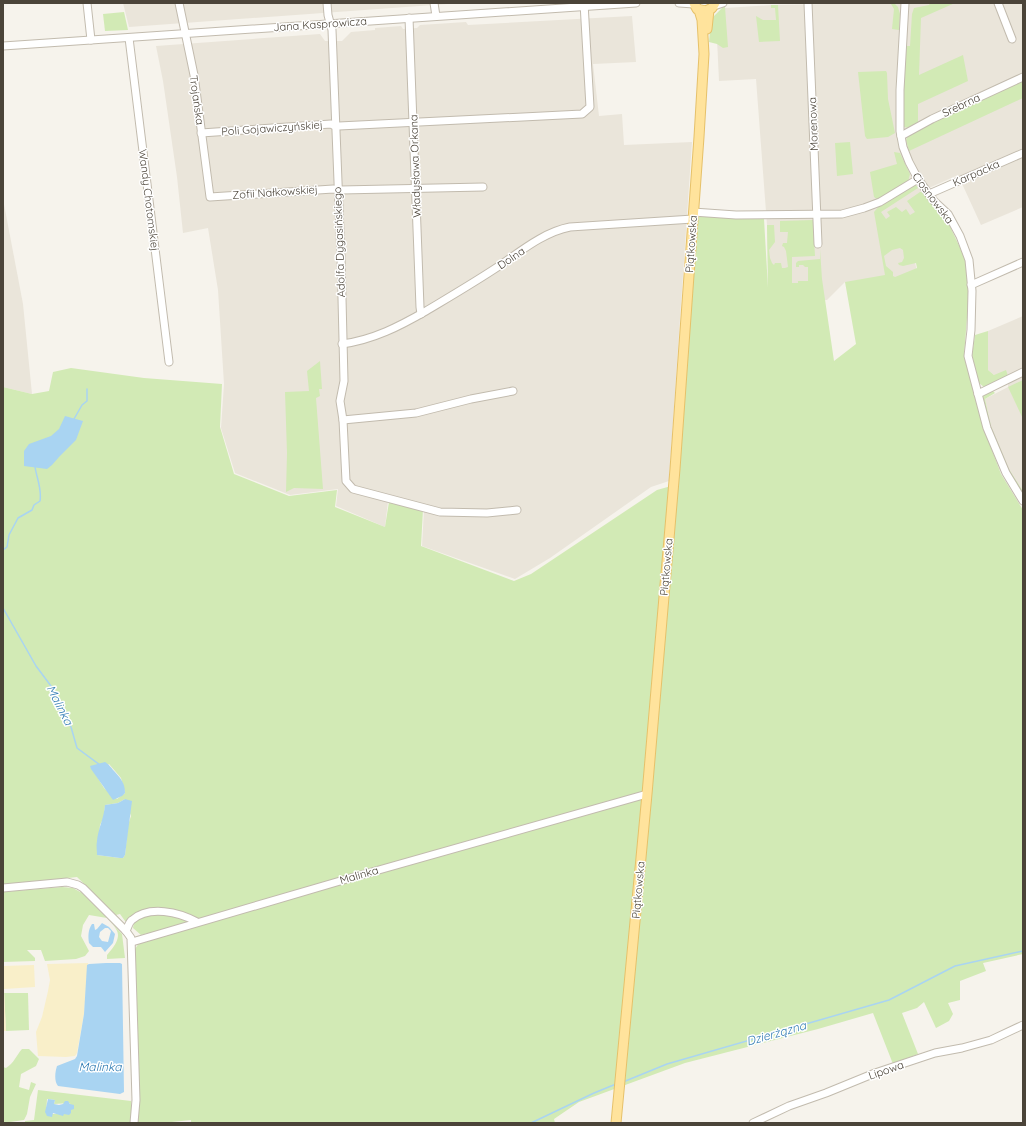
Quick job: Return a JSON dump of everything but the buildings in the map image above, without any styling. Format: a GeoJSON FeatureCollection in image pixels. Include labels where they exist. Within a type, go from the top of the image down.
{"type":"FeatureCollection","features":[{"type":"Feature","properties":{"kind":"main road","name":"Piątkowska"},"geometry":{"type":"LineString","coordinates":[[616,1123],[647,794],[674,476],[704,54],[702,20],[707,6]]}},
{"type":"Feature","properties":{"kind":"street"},"geometry":{"type":"LineString","coordinates":[[87,3],[91,40]]}},
{"type":"Feature","properties":{"kind":"street","name":"Trojańska"},"geometry":{"type":"LineString","coordinates":[[179,3],[194,75],[210,197]]}},
{"type":"Feature","properties":{"kind":"street","name":"Adolfa Dygasińskiego"},"geometry":{"type":"LineString","coordinates":[[327,3],[332,30],[337,190],[341,257],[344,381],[340,401],[343,420],[346,481],[353,489],[440,512],[487,513],[517,510]]}},
{"type":"Feature","properties":{"kind":"street"},"geometry":{"type":"LineString","coordinates":[[434,3],[436,16]]}},
{"type":"Feature","properties":{"kind":"street","name":"Jana Kasprowicza"},"geometry":{"type":"LineString","coordinates":[[3,46],[584,5],[636,3]]}},
{"type":"Feature","properties":{"kind":"street"},"geometry":{"type":"LineString","coordinates":[[679,3],[707,6]]}},
{"type":"Feature","properties":{"kind":"street","name":"Morenowa"},"geometry":{"type":"LineString","coordinates":[[808,3],[818,244]]}},
{"type":"Feature","properties":{"kind":"street","name":"Ciosnowska"},"geometry":{"type":"LineString","coordinates":[[905,3],[900,81],[901,136],[903,147],[908,162],[918,179],[934,201],[948,214],[960,236],[969,260],[971,284],[971,330],[968,356],[987,428],[1006,473],[1023,501]]}},
{"type":"Feature","properties":{"kind":"street"},"geometry":{"type":"LineString","coordinates":[[998,3],[1012,39]]}},
{"type":"Feature","properties":{"kind":"street","name":"Poli Gojawiczyńskiej"},"geometry":{"type":"LineString","coordinates":[[201,133],[331,124],[335,126],[414,124],[582,114],[590,107],[584,5]]}},
{"type":"Feature","properties":{"kind":"street","name":"Władysława Orkana"},"geometry":{"type":"LineString","coordinates":[[409,18],[421,314]]}},
{"type":"Feature","properties":{"kind":"street","name":"Wandy Chotomskiej"},"geometry":{"type":"LineString","coordinates":[[129,38],[169,362]]}},
{"type":"Feature","properties":{"kind":"street","name":"Srebrna"},"geometry":{"type":"LineString","coordinates":[[901,136],[932,118],[1023,77]]}},
{"type":"Feature","properties":{"kind":"street","name":"Karpacka"},"geometry":{"type":"LineString","coordinates":[[929,194],[1023,153]]}},
{"type":"Feature","properties":{"kind":"street","name":"Dolna"},"geometry":{"type":"LineString","coordinates":[[342,344],[358,342],[377,336],[421,314],[467,288],[532,244],[559,229],[693,215],[842,214],[880,202],[918,179]]}},
{"type":"Feature","properties":{"kind":"street","name":"Zofii Nałkowskiej"},"geometry":{"type":"LineString","coordinates":[[210,197],[333,189],[483,187]]}},
{"type":"Feature","properties":{"kind":"street"},"geometry":{"type":"LineString","coordinates":[[971,284],[1023,262]]}},
{"type":"Feature","properties":{"kind":"street"},"geometry":{"type":"LineString","coordinates":[[978,394],[1023,372]]}},
{"type":"Feature","properties":{"kind":"street"},"geometry":{"type":"LineString","coordinates":[[343,420],[416,412],[513,391]]}},
{"type":"Feature","properties":{"kind":"street","name":"Malinka"},"geometry":{"type":"LineString","coordinates":[[132,942],[197,922],[647,794]]}},
{"type":"Feature","properties":{"kind":"street"},"geometry":{"type":"LineString","coordinates":[[3,888],[67,882],[78,885],[83,888],[126,931],[131,938],[136,1093],[134,1123]]}},
{"type":"Feature","properties":{"kind":"street"},"geometry":{"type":"LineString","coordinates":[[126,931],[131,921],[143,913],[163,911],[189,918],[197,922]]}},
{"type":"Feature","properties":{"kind":"street","name":"Lipowa"},"geometry":{"type":"LineString","coordinates":[[752,1123],[789,1106],[875,1073],[935,1053],[962,1048],[991,1040],[1023,1026]]}},
{"type":"Feature","properties":{"kind":"shaded area"},"geometry":{"type":"Polygon","coordinates":[[[123,3],[461,3],[129,27],[123,3]]]}},
{"type":"Feature","properties":{"kind":"shaded area"},"geometry":{"type":"Polygon","coordinates":[[[1023,3],[1023,207],[981,225],[958,175],[920,192],[925,214],[907,226],[924,303],[845,282],[827,300],[769,304],[767,225],[756,79],[719,81],[716,18],[725,8],[772,5],[1023,3]]]}},
{"type":"Feature","properties":{"kind":"shaded area"},"geometry":{"type":"Polygon","coordinates":[[[632,16],[636,62],[593,64],[599,116],[622,114],[624,145],[692,142],[669,481],[651,487],[550,558],[515,579],[422,546],[424,510],[388,501],[385,527],[336,506],[338,489],[290,495],[235,473],[221,428],[224,384],[218,290],[208,228],[183,233],[177,177],[163,81],[156,46],[320,34],[325,41],[342,41],[351,32],[375,30],[375,28],[401,26],[403,29],[417,28],[420,25],[466,22],[468,25],[632,16]]]}},
{"type":"Feature","properties":{"kind":"shaded area"},"geometry":{"type":"Polygon","coordinates":[[[3,199],[23,304],[32,394],[3,387],[3,199]]]}},
{"type":"Feature","properties":{"kind":"shaded area"},"geometry":{"type":"Polygon","coordinates":[[[1023,316],[1023,491],[1009,469],[994,434],[985,399],[1008,387],[1008,376],[994,375],[988,370],[988,331],[1023,316]]]}},
{"type":"Feature","properties":{"kind":"green space"},"geometry":{"type":"Polygon","coordinates":[[[930,3],[955,3],[921,18],[919,75],[963,55],[968,81],[918,104],[918,123],[909,128],[904,127],[902,104],[906,46],[910,46],[912,14],[914,8],[929,5],[930,3]]]}},
{"type":"Feature","properties":{"kind":"green space"},"geometry":{"type":"Polygon","coordinates":[[[891,4],[895,4],[898,7],[900,14],[899,30],[892,29],[894,9],[891,4]]]}},
{"type":"Feature","properties":{"kind":"green space"},"geometry":{"type":"Polygon","coordinates":[[[771,5],[778,5],[780,41],[759,42],[756,16],[763,20],[776,20],[775,8],[771,8],[771,5]]]}},
{"type":"Feature","properties":{"kind":"green space"},"geometry":{"type":"Polygon","coordinates":[[[723,7],[725,7],[728,47],[723,48],[717,44],[709,42],[711,19],[723,7]]]}},
{"type":"Feature","properties":{"kind":"green space"},"geometry":{"type":"Polygon","coordinates":[[[124,12],[128,30],[105,31],[103,14],[124,12]]]}},
{"type":"Feature","properties":{"kind":"green space"},"geometry":{"type":"Polygon","coordinates":[[[886,71],[888,99],[895,133],[888,137],[867,139],[865,136],[858,72],[886,71]]]}},
{"type":"Feature","properties":{"kind":"green space"},"geometry":{"type":"Polygon","coordinates":[[[1023,80],[1023,98],[909,151],[906,140],[909,134],[933,121],[1023,80]]]}},
{"type":"Feature","properties":{"kind":"green space"},"geometry":{"type":"Polygon","coordinates":[[[850,142],[853,174],[837,176],[835,143],[850,142]]]}},
{"type":"Feature","properties":{"kind":"green space"},"geometry":{"type":"Polygon","coordinates":[[[894,152],[900,153],[910,174],[908,182],[878,200],[874,197],[870,172],[897,164],[894,152]]]}},
{"type":"Feature","properties":{"kind":"green space"},"geometry":{"type":"Polygon","coordinates":[[[916,185],[918,188],[881,212],[886,219],[890,216],[887,212],[896,207],[902,212],[906,209],[910,215],[915,212],[907,201],[920,192],[923,192],[945,216],[965,258],[969,292],[964,356],[984,429],[1001,474],[1023,510],[1023,954],[983,963],[986,971],[960,981],[960,1000],[948,1003],[953,1014],[949,1021],[936,1028],[924,1002],[917,1008],[902,1013],[918,1054],[893,1064],[873,1013],[818,1029],[685,1063],[579,1102],[554,1119],[555,1123],[191,1123],[191,1120],[162,1123],[139,1123],[135,949],[139,943],[149,940],[148,933],[141,935],[133,928],[134,922],[125,921],[120,914],[116,915],[77,877],[3,885],[3,387],[32,394],[49,391],[53,372],[71,368],[144,378],[222,384],[220,427],[234,474],[289,496],[337,490],[335,507],[385,527],[389,502],[423,509],[421,546],[514,581],[531,574],[657,490],[678,484],[698,215],[764,219],[768,288],[767,225],[774,225],[775,242],[769,250],[772,263],[774,265],[775,263],[781,263],[782,268],[785,268],[788,267],[786,251],[782,246],[783,243],[787,243],[788,232],[780,232],[780,221],[813,220],[815,256],[792,257],[792,283],[798,283],[798,281],[808,281],[808,267],[799,265],[799,267],[796,267],[796,263],[798,261],[820,259],[820,249],[822,279],[834,361],[856,344],[845,282],[885,275],[874,212],[880,205],[916,185]],[[900,248],[892,250],[884,256],[886,266],[893,272],[893,276],[895,277],[917,268],[916,263],[903,266],[899,265],[898,263],[902,262],[904,258],[903,250],[900,248]],[[109,764],[96,775],[104,788],[117,799],[125,793],[121,778],[109,764]],[[125,799],[118,803],[105,805],[104,817],[100,825],[97,855],[123,858],[125,855],[128,825],[131,816],[125,799]]]}},
{"type":"Feature","properties":{"kind":"green space"},"geometry":{"type":"Polygon","coordinates":[[[988,331],[988,370],[994,375],[1006,370],[1008,376],[984,387],[979,383],[972,355],[975,335],[988,331]]]}},
{"type":"Feature","properties":{"kind":"green space"},"geometry":{"type":"Polygon","coordinates":[[[320,361],[322,389],[319,389],[320,396],[316,398],[323,489],[294,488],[286,492],[287,453],[285,392],[309,391],[307,371],[320,361]]]}},
{"type":"Feature","properties":{"kind":"green space"},"geometry":{"type":"Polygon","coordinates":[[[1023,380],[1023,419],[1008,387],[1023,380]]]}},
{"type":"Feature","properties":{"kind":"green space"},"geometry":{"type":"Polygon","coordinates":[[[992,390],[995,393],[985,399],[991,426],[1009,469],[1023,491],[1023,497],[1007,471],[989,427],[982,397],[992,390]]]}},
{"type":"Feature","properties":{"kind":"green space"},"geometry":{"type":"Polygon","coordinates":[[[62,887],[73,888],[82,893],[107,918],[89,915],[83,925],[81,936],[89,951],[85,956],[76,959],[45,961],[41,950],[27,950],[35,958],[35,961],[3,962],[3,892],[62,887]]]}},
{"type":"Feature","properties":{"kind":"green space"},"geometry":{"type":"Polygon","coordinates":[[[107,918],[122,934],[125,958],[107,959],[107,955],[116,943],[118,932],[107,918]]]}},
{"type":"Feature","properties":{"kind":"green space"},"geometry":{"type":"Polygon","coordinates":[[[4,993],[28,993],[29,1030],[6,1031],[4,993]]]}},
{"type":"Feature","properties":{"kind":"green space"},"geometry":{"type":"Polygon","coordinates":[[[22,1049],[29,1049],[39,1059],[36,1066],[21,1074],[19,1087],[29,1090],[31,1082],[36,1084],[30,1097],[27,1114],[24,1120],[3,1123],[3,1067],[6,1068],[11,1064],[22,1049]]]}},
{"type":"Feature","properties":{"kind":"green space"},"geometry":{"type":"Polygon","coordinates":[[[38,1090],[131,1101],[131,1123],[25,1123],[25,1121],[34,1120],[38,1090]],[[47,1099],[46,1114],[71,1113],[70,1103],[54,1104],[55,1100],[47,1099]]]}},
{"type":"Feature","properties":{"kind":"sand"},"geometry":{"type":"Polygon","coordinates":[[[88,963],[84,1014],[77,1053],[75,1056],[66,1057],[38,1056],[36,1032],[42,1017],[50,980],[47,964],[88,963]]]}},
{"type":"Feature","properties":{"kind":"sand"},"geometry":{"type":"Polygon","coordinates":[[[34,965],[35,987],[4,989],[6,1031],[3,1031],[3,966],[34,965]]]}},
{"type":"Feature","properties":{"kind":"water"},"geometry":{"type":"Polygon","coordinates":[[[65,416],[83,421],[76,440],[47,469],[24,466],[24,451],[29,444],[51,436],[59,429],[65,416]]]}},
{"type":"Feature","properties":{"kind":"water"},"geometry":{"type":"Polygon","coordinates":[[[105,762],[119,777],[124,786],[125,793],[113,800],[90,766],[105,762]]]}},
{"type":"Feature","properties":{"kind":"water"},"geometry":{"type":"Polygon","coordinates":[[[125,799],[132,801],[125,855],[123,858],[120,858],[97,855],[98,837],[105,805],[118,803],[125,799]]]}},
{"type":"Feature","properties":{"kind":"water"},"geometry":{"type":"Polygon","coordinates":[[[102,923],[109,927],[115,934],[113,943],[105,952],[101,947],[93,947],[89,943],[88,938],[92,924],[94,924],[95,930],[102,923]],[[105,928],[100,932],[99,937],[102,941],[108,942],[111,931],[108,928],[105,928]]]}},
{"type":"Feature","properties":{"kind":"water","name":"Malinka"},"geometry":{"type":"Polygon","coordinates":[[[106,963],[122,964],[124,1092],[120,1094],[58,1086],[55,1076],[57,1066],[75,1059],[77,1056],[84,1014],[87,965],[106,963]]]}},
{"type":"Feature","properties":{"kind":"water"},"geometry":{"type":"Polygon","coordinates":[[[48,1099],[55,1100],[54,1104],[59,1105],[63,1104],[65,1101],[68,1101],[70,1104],[74,1105],[74,1109],[71,1110],[69,1115],[64,1114],[63,1116],[53,1113],[52,1117],[47,1116],[45,1112],[48,1099]]]}},
{"type":"Feature","properties":{"kind":"waterway","name":"Malinka"},"geometry":{"type":"LineString","coordinates":[[74,419],[82,405],[87,401],[87,389]]}},
{"type":"Feature","properties":{"kind":"waterway","name":"Malinka"},"geometry":{"type":"LineString","coordinates":[[3,550],[7,547],[9,535],[18,518],[32,510],[34,505],[40,501],[40,488],[35,467]]}},
{"type":"Feature","properties":{"kind":"waterway","name":"Malinka"},"geometry":{"type":"LineString","coordinates":[[3,608],[36,666],[51,686],[71,727],[77,748],[100,765]]}},
{"type":"Feature","properties":{"kind":"waterway","name":"Dzierżązna"},"geometry":{"type":"LineString","coordinates":[[623,1082],[667,1064],[889,1000],[955,966],[1023,951]]}},
{"type":"Feature","properties":{"kind":"waterway","name":"Dzierżązna"},"geometry":{"type":"LineString","coordinates":[[531,1123],[616,1084]]}}]}
